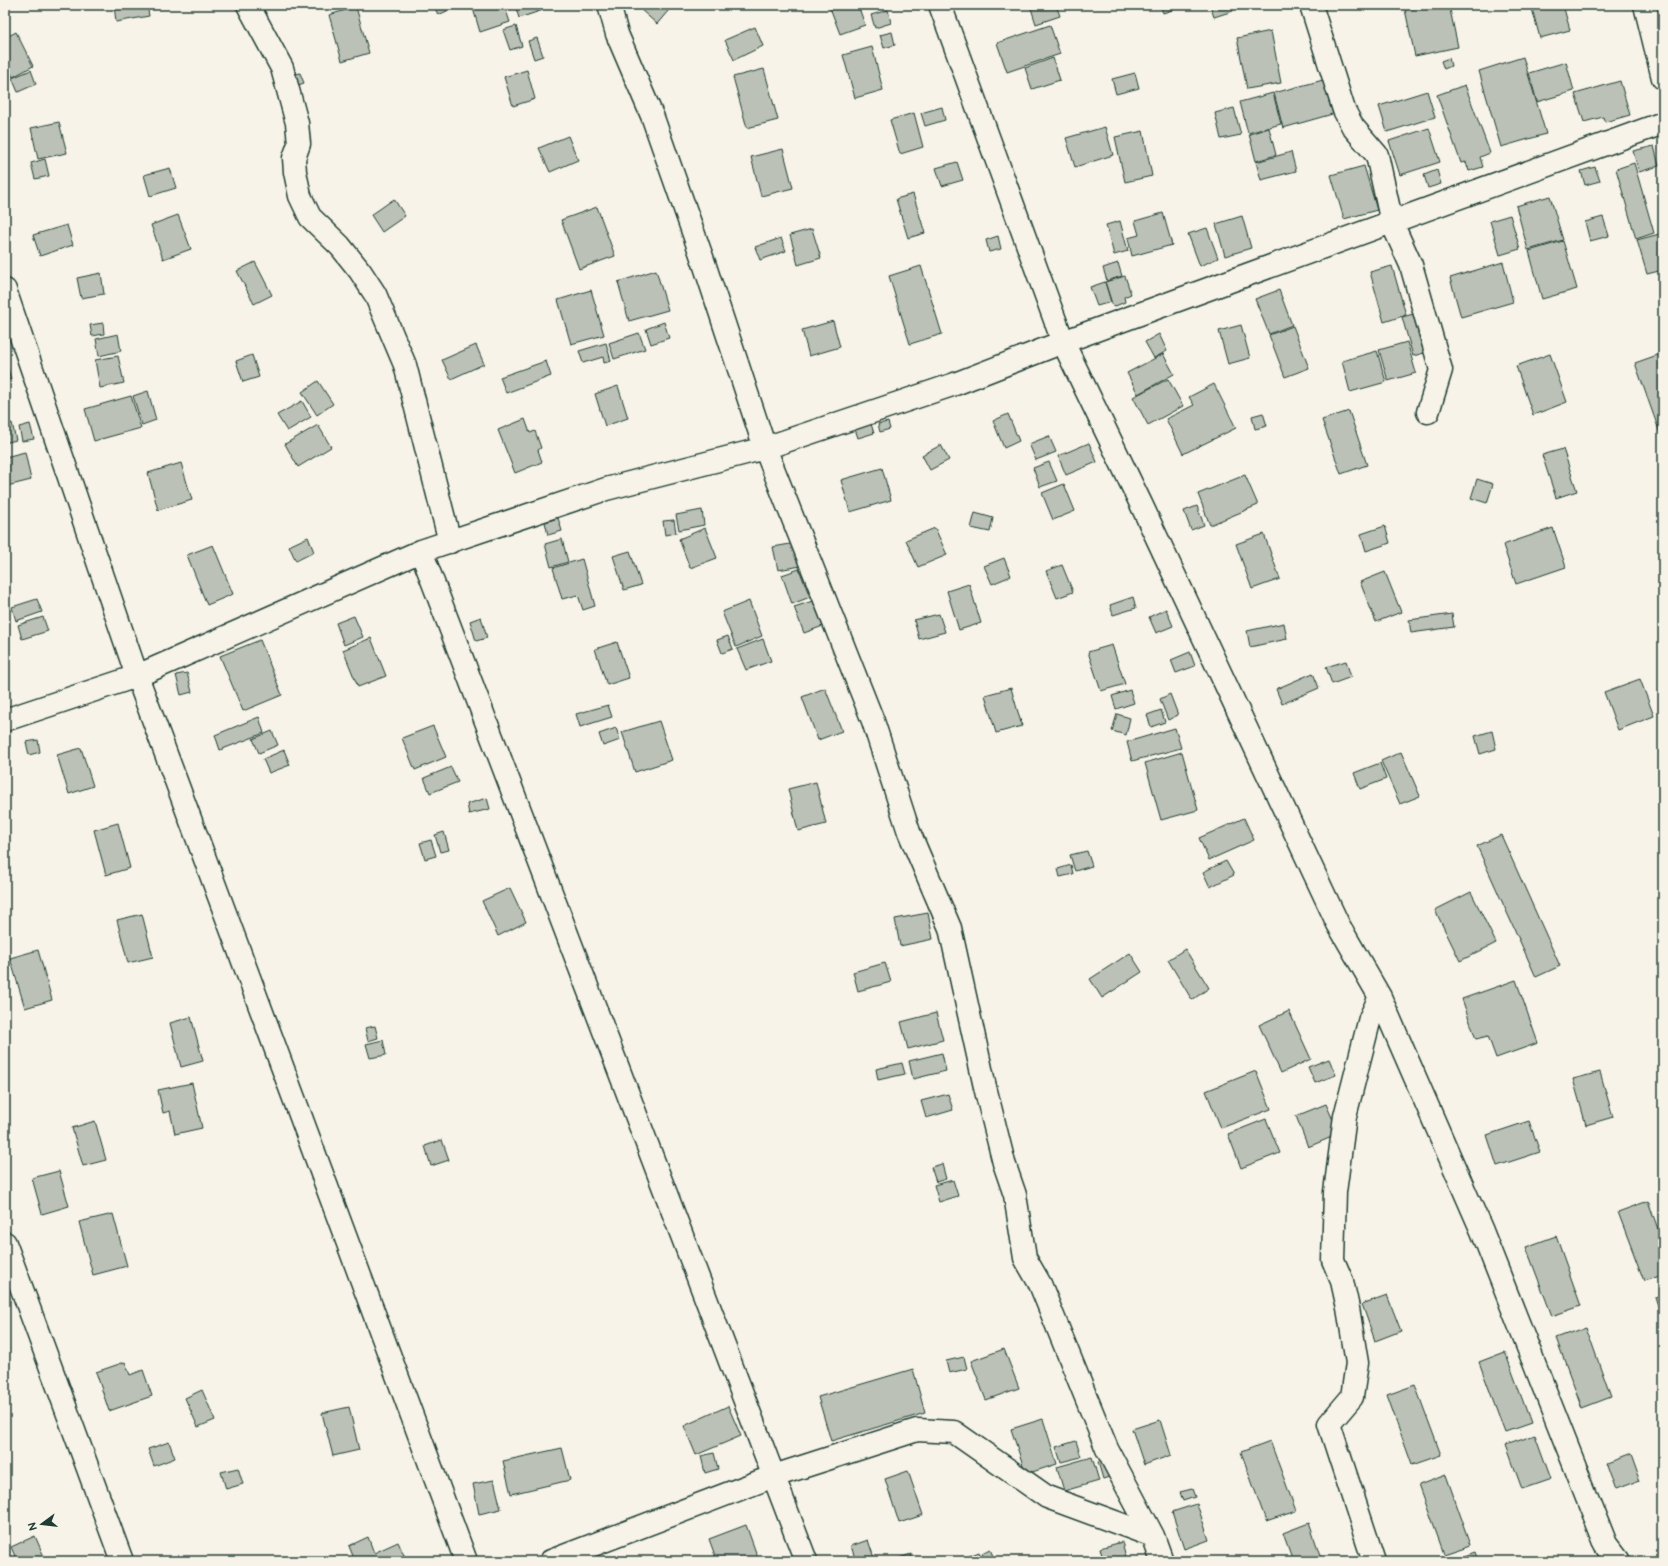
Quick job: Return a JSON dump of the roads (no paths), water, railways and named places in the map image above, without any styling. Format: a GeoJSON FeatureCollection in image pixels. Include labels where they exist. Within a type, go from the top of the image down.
{"type":"FeatureCollection","features":[{"type":"Feature","properties":{"kind":"street"},"geometry":{"type":"LineString","coordinates":[[248,5],[282,68],[298,123],[300,144],[294,158],[300,196],[310,217],[340,246],[360,271],[375,294],[405,365],[450,542]]}},
{"type":"Feature","properties":{"kind":"street"},"geometry":{"type":"LineString","coordinates":[[609,5],[617,34],[653,118],[765,448],[873,721],[909,832],[950,928],[985,1087],[1004,1163],[1015,1195],[1025,1258],[1040,1284],[1106,1448],[1152,1536],[1162,1561]]}},
{"type":"Feature","properties":{"kind":"street"},"geometry":{"type":"LineString","coordinates":[[940,5],[1063,342],[1142,506],[1338,924],[1380,997],[1482,1231],[1606,1545],[1618,1561]]}},
{"type":"Feature","properties":{"kind":"street"},"geometry":{"type":"LineString","coordinates":[[1311,5],[1344,110],[1353,127],[1377,155],[1392,223],[1410,265],[1441,370],[1428,412]]}},
{"type":"Feature","properties":{"kind":"street"},"geometry":{"type":"LineString","coordinates":[[1645,5],[1663,78]]}},
{"type":"Feature","properties":{"kind":"street"},"geometry":{"type":"LineString","coordinates":[[5,720],[137,676],[421,551],[606,489],[765,448],[955,384],[1063,342],[1663,123]]}},
{"type":"Feature","properties":{"kind":"street"},"geometry":{"type":"LineString","coordinates":[[5,290],[137,676],[466,1561]]}},
{"type":"Feature","properties":{"kind":"street"},"geometry":{"type":"LineString","coordinates":[[421,551],[806,1561]]}},
{"type":"Feature","properties":{"kind":"street"},"geometry":{"type":"LineString","coordinates":[[1374,1561],[1329,1424],[1352,1397],[1357,1363],[1342,1281],[1333,1260],[1336,1192],[1345,1116],[1370,1018],[1380,997]]}},
{"type":"Feature","properties":{"kind":"street"},"geometry":{"type":"LineString","coordinates":[[5,1243],[122,1561]]}},
{"type":"Feature","properties":{"kind":"street"},"geometry":{"type":"LineString","coordinates":[[551,1561],[774,1476],[917,1430],[954,1432],[1047,1497],[1152,1536]]}}]}
